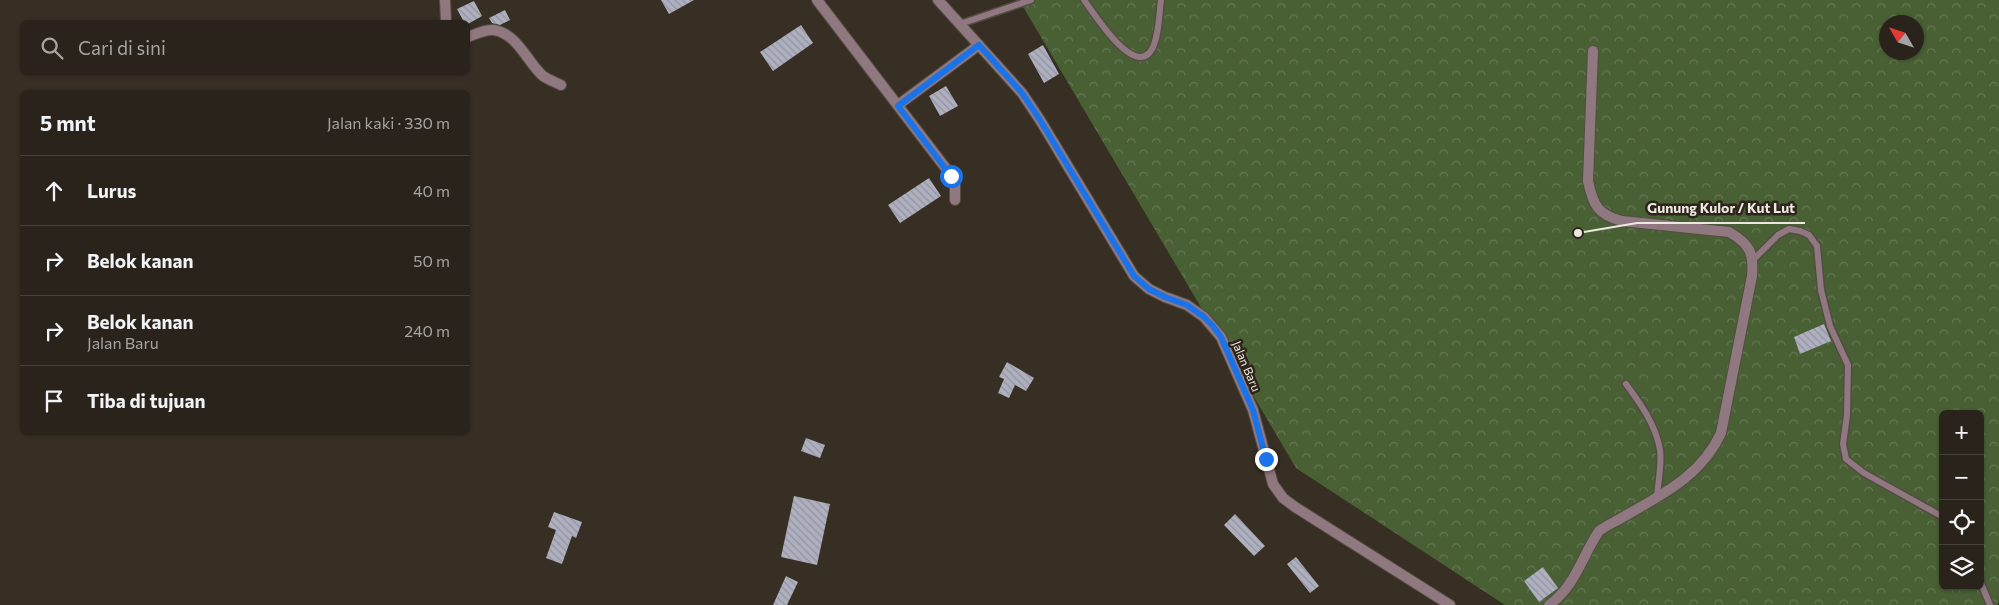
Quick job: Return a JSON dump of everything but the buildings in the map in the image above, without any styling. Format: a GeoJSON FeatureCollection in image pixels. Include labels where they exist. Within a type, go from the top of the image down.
{"type":"FeatureCollection","features":[{"type":"Feature","properties":{"kind":"street"},"geometry":{"type":"LineString","coordinates":[[446,0],[446,20]]}},
{"type":"Feature","properties":{"kind":"street"},"geometry":{"type":"LineString","coordinates":[[817,0],[951,176],[956,184],[955,200]]}},
{"type":"Feature","properties":{"kind":"street","name":"Jalan Baru"},"geometry":{"type":"LineString","coordinates":[[938,0],[1022,93],[1134,276],[1149,289],[1187,305],[1204,317],[1221,337],[1253,410],[1273,484],[1283,498],[1450,605]]}},
{"type":"Feature","properties":{"kind":"street"},"geometry":{"type":"LineString","coordinates":[[470,36],[494,30],[501,33],[514,40],[542,74],[561,85]]}},
{"type":"Feature","properties":{"kind":"street"},"geometry":{"type":"LineString","coordinates":[[898,106],[979,45]]}},
{"type":"Feature","properties":{"kind":"street"},"geometry":{"type":"LineString","coordinates":[[1549,605],[1563,594],[1574,578],[1599,531],[1676,486],[1697,470],[1714,450],[1722,433],[1752,276],[1753,260],[1751,251],[1730,232],[1622,221],[1607,217],[1599,210],[1592,199],[1588,181],[1592,51]]}},
{"type":"Feature","properties":{"kind":"lane"},"geometry":{"type":"LineString","coordinates":[[960,24],[1031,0]]}},
{"type":"Feature","properties":{"kind":"lane"},"geometry":{"type":"LineString","coordinates":[[1084,0],[1112,38],[1126,51],[1138,57],[1143,57],[1151,50],[1155,40],[1161,0]]}},
{"type":"Feature","properties":{"kind":"lane"},"geometry":{"type":"LineString","coordinates":[[1753,260],[1778,236],[1789,229],[1809,235],[1817,246],[1821,290],[1830,326],[1848,365],[1847,416],[1843,444],[1846,459],[1864,473],[1939,515]]}},
{"type":"Feature","properties":{"kind":"lane"},"geometry":{"type":"LineString","coordinates":[[1626,384],[1643,408],[1655,432],[1660,450],[1657,497]]}},
{"type":"Feature","properties":{"kind":"lane"},"geometry":{"type":"LineString","coordinates":[[1984,590],[1990,605]]}},
{"type":"Feature","properties":{"kind":"green space"},"geometry":{"type":"Polygon","coordinates":[[[1019,0],[1999,0],[1999,601],[1997,605],[1505,605],[1296,468],[1019,0]]]}},
{"type":"Feature","properties":{"kind":"place","name":"Gunung Kulor / Kut Lut"},"geometry":{"type":"Point","coordinates":[1578,233]}},
{"type":"Feature","properties":{"kind":"route"},"geometry":{"type":"LineString","coordinates":[[951,176],[898,106],[979,45],[1022,93],[1134,276],[1149,289],[1187,305],[1204,317],[1221,337],[1253,410],[1266,459]]}}]}
